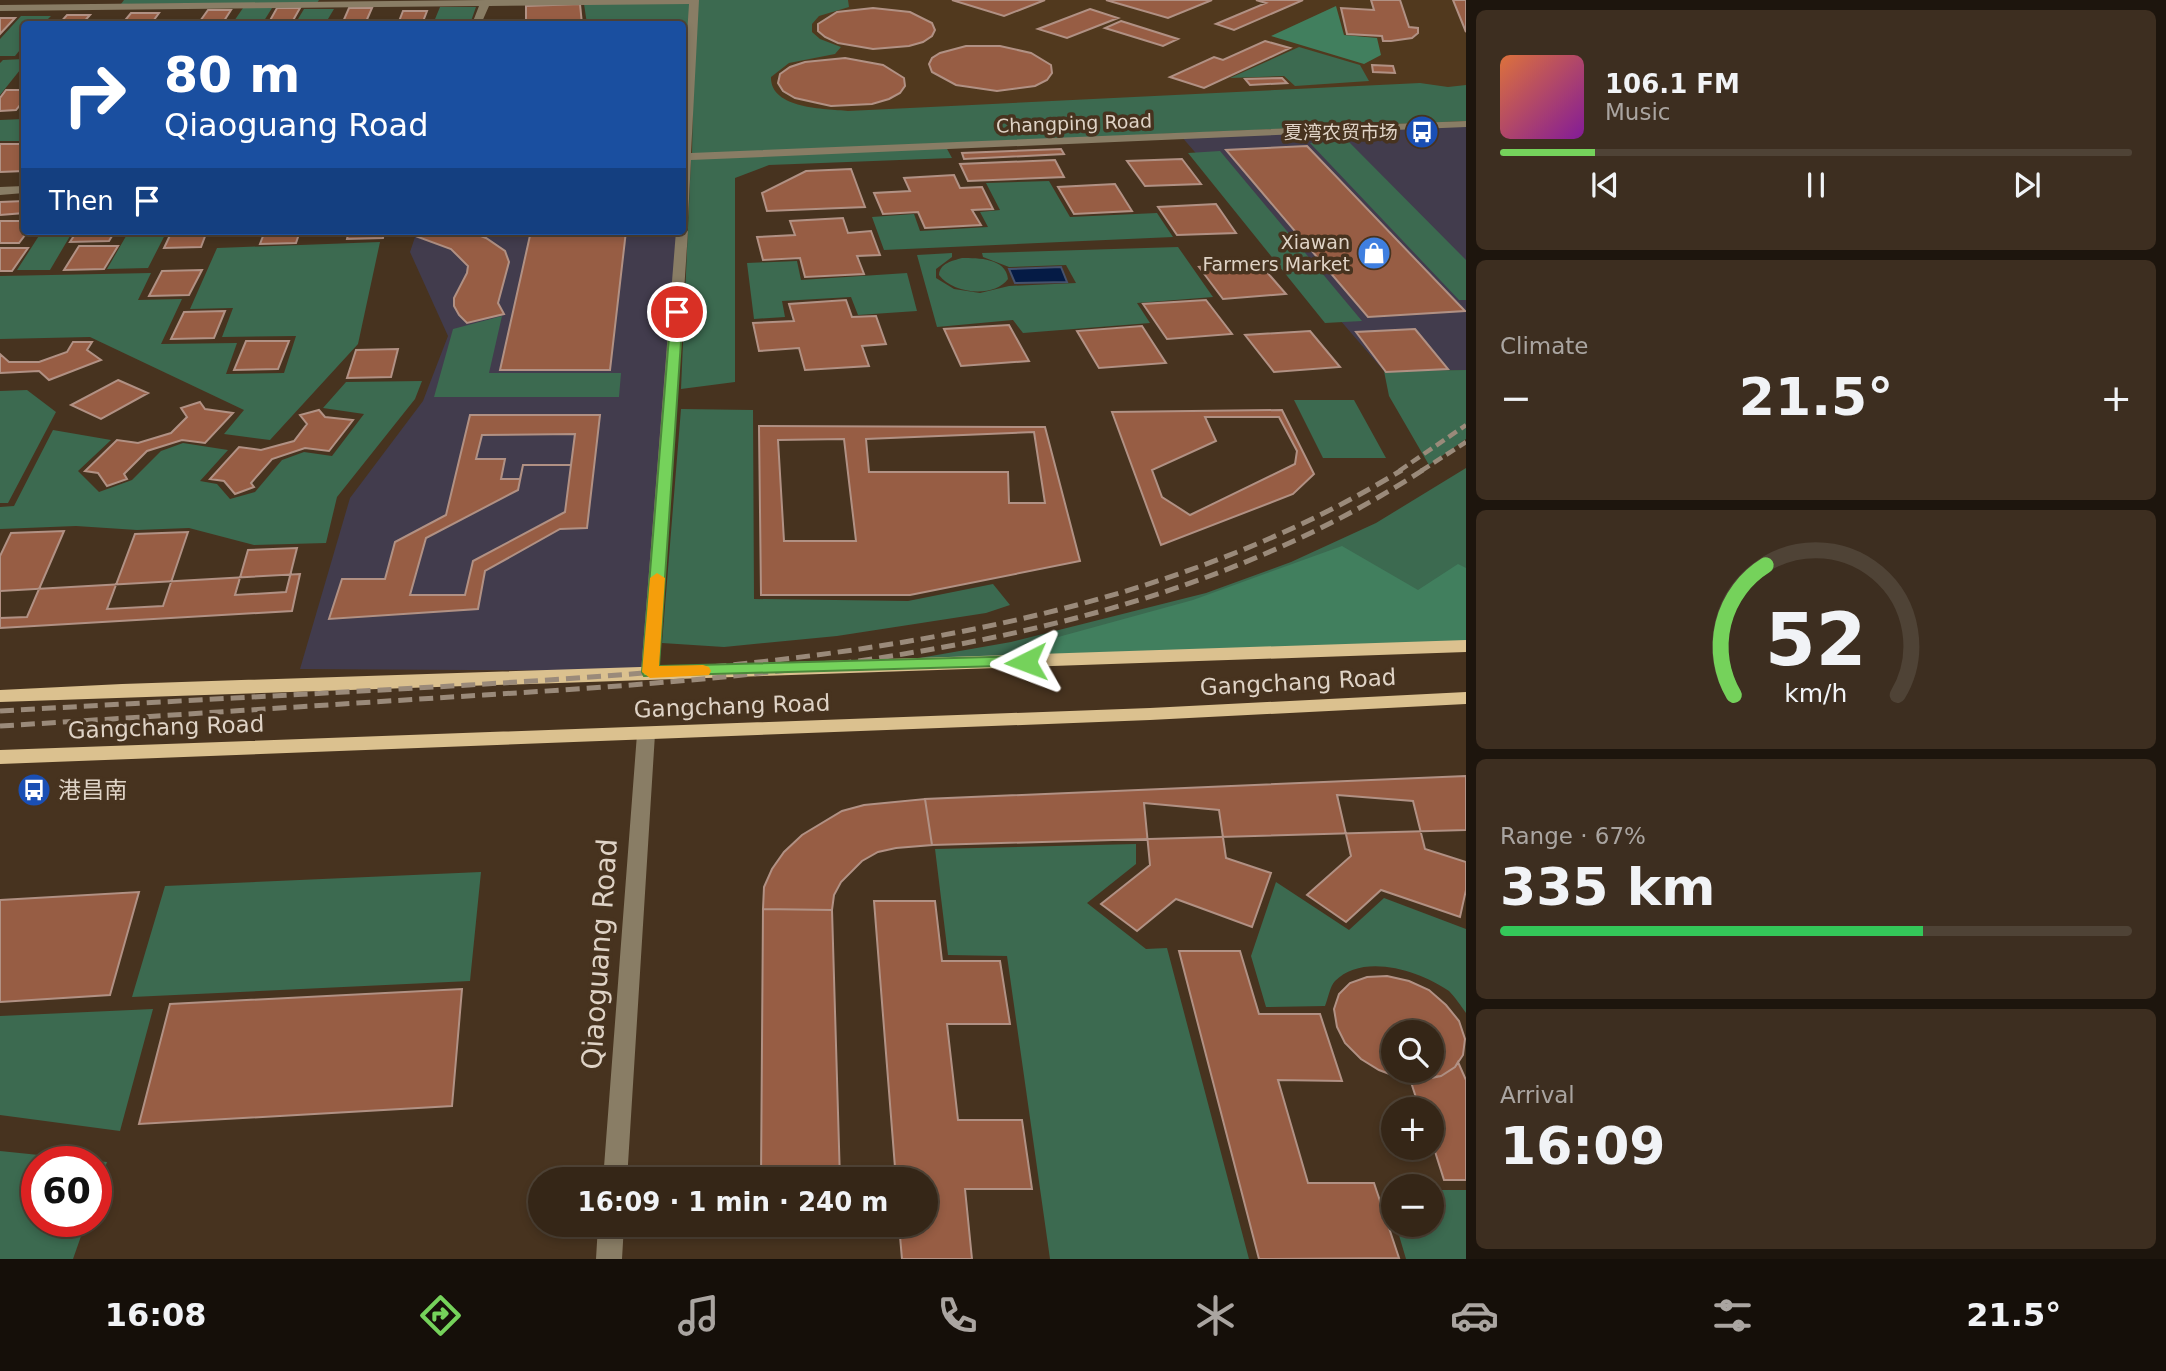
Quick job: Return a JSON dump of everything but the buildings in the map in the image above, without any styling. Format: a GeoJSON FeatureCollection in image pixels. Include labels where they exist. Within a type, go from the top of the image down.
{"type":"FeatureCollection","features":[{"type":"Feature","properties":{"kind":"main road","name":"Gangchang Road"},"geometry":{"type":"LineString","coordinates":[[0,695],[260,684],[973,664],[1318,648],[1466,646]]}},
{"type":"Feature","properties":{"kind":"main road","name":"Gangchang Road"},"geometry":{"type":"LineString","coordinates":[[0,757],[646,734],[1466,698]]}},
{"type":"Feature","properties":{"kind":"street"},"geometry":{"type":"LineString","coordinates":[[0,8],[694,1],[686,125]]}},
{"type":"Feature","properties":{"kind":"street"},"geometry":{"type":"LineString","coordinates":[[478,21],[485,3]]}},
{"type":"Feature","properties":{"kind":"street","name":"Changping Road"},"geometry":{"type":"LineString","coordinates":[[686,156],[1466,124]]}},
{"type":"Feature","properties":{"kind":"street"},"geometry":{"type":"LineString","coordinates":[[0,191],[21,190]]}},
{"type":"Feature","properties":{"kind":"street"},"geometry":{"type":"LineString","coordinates":[[650,672],[682,235]]}},
{"type":"Feature","properties":{"kind":"street","name":"Qiaoguang Road"},"geometry":{"type":"LineString","coordinates":[[616,1167],[646,734]]}},
{"type":"Feature","properties":{"kind":"street"},"geometry":{"type":"LineString","coordinates":[[609,1259],[610,1237]]}},
{"type":"Feature","properties":{"kind":"shaded area"},"geometry":{"type":"Polygon","coordinates":[[[694,0],[1466,0],[1466,124],[687,156],[694,0]]]}},
{"type":"Feature","properties":{"kind":"shaded area","name":"Xiawan Farmers Market"},"geometry":{"type":"Polygon","coordinates":[[[1466,124],[1466,370],[1384,371],[1181,136],[1466,124]]]}},
{"type":"Feature","properties":{"kind":"shaded area"},"geometry":{"type":"Polygon","coordinates":[[[416,235],[680,235],[649,671],[300,669],[350,498],[423,401],[448,336],[410,252],[416,235]]]}},
{"type":"Feature","properties":{"kind":"green space"},"geometry":{"type":"Polygon","coordinates":[[[124,0],[319,0],[317,3],[121,4],[124,0]]]}},
{"type":"Feature","properties":{"kind":"green space"},"geometry":{"type":"Polygon","coordinates":[[[690,0],[686,64],[686,21],[587,21],[584,4],[690,0]]]}},
{"type":"Feature","properties":{"kind":"green space"},"geometry":{"type":"Polygon","coordinates":[[[695,0],[848,0],[849,7],[819,16],[812,24],[812,32],[820,39],[841,47],[835,54],[789,63],[771,77],[773,88],[779,96],[813,108],[848,111],[1420,83],[1448,87],[1466,85],[1466,121],[692,154],[695,0]]]}},
{"type":"Feature","properties":{"kind":"green space"},"geometry":{"type":"Polygon","coordinates":[[[1336,6],[1344,35],[1377,38],[1381,55],[1364,64],[1271,36],[1336,6]]]}},
{"type":"Feature","properties":{"kind":"green space"},"geometry":{"type":"Polygon","coordinates":[[[440,7],[476,7],[471,21],[434,21],[440,7]]]}},
{"type":"Feature","properties":{"kind":"green space"},"geometry":{"type":"Polygon","coordinates":[[[243,8],[272,8],[264,21],[234,21],[243,8]]]}},
{"type":"Feature","properties":{"kind":"green space"},"geometry":{"type":"Polygon","coordinates":[[[304,9],[334,9],[327,21],[297,21],[304,9]]]}},
{"type":"Feature","properties":{"kind":"green space"},"geometry":{"type":"Polygon","coordinates":[[[21,16],[51,16],[46,21],[21,21],[21,49],[15,56],[0,56],[0,39],[21,16]]]}},
{"type":"Feature","properties":{"kind":"green space"},"geometry":{"type":"Polygon","coordinates":[[[1299,47],[1360,65],[1369,81],[1295,86],[1284,76],[1230,78],[1299,47]]]}},
{"type":"Feature","properties":{"kind":"green space"},"geometry":{"type":"Polygon","coordinates":[[[21,59],[21,69],[0,95],[0,63],[3,60],[21,59]]]}},
{"type":"Feature","properties":{"kind":"green space"},"geometry":{"type":"Polygon","coordinates":[[[21,119],[21,141],[0,141],[0,120],[21,119]]]}},
{"type":"Feature","properties":{"kind":"green space"},"geometry":{"type":"Polygon","coordinates":[[[1348,141],[1466,260],[1466,300],[1459,300],[1310,143],[1348,141]]]}},
{"type":"Feature","properties":{"kind":"green space"},"geometry":{"type":"Polygon","coordinates":[[[946,147],[952,158],[769,165],[735,178],[735,382],[681,389],[691,158],[946,147]]]}},
{"type":"Feature","properties":{"kind":"green space"},"geometry":{"type":"Polygon","coordinates":[[[1220,151],[1362,321],[1325,323],[1188,153],[1220,151]]]}},
{"type":"Feature","properties":{"kind":"green space"},"geometry":{"type":"Polygon","coordinates":[[[1049,181],[1070,217],[1157,213],[1173,237],[884,250],[872,217],[914,214],[920,231],[988,227],[980,212],[1000,210],[986,183],[1049,181]]]}},
{"type":"Feature","properties":{"kind":"green space"},"geometry":{"type":"Polygon","coordinates":[[[39,235],[71,235],[50,270],[17,270],[39,235]]]}},
{"type":"Feature","properties":{"kind":"green space"},"geometry":{"type":"Polygon","coordinates":[[[127,235],[165,235],[148,268],[107,269],[127,235]]]}},
{"type":"Feature","properties":{"kind":"green space"},"geometry":{"type":"Polygon","coordinates":[[[380,242],[358,344],[270,440],[224,434],[244,410],[90,337],[0,339],[0,276],[151,273],[138,300],[182,299],[161,344],[237,343],[226,374],[284,373],[296,336],[222,337],[233,308],[190,309],[217,248],[380,242]]]}},
{"type":"Feature","properties":{"kind":"green space"},"geometry":{"type":"Polygon","coordinates":[[[1178,247],[1213,297],[1137,303],[1150,323],[1023,333],[1013,320],[937,327],[917,255],[952,253],[952,257],[936,269],[936,278],[954,289],[980,293],[1009,286],[1076,283],[1066,265],[1009,267],[983,257],[982,253],[1178,247]]]}},
{"type":"Feature","properties":{"kind":"green space"},"geometry":{"type":"Polygon","coordinates":[[[962,258],[997,263],[1006,272],[1008,279],[1002,285],[984,291],[963,290],[954,286],[939,275],[940,271],[947,263],[962,258]]]}},
{"type":"Feature","properties":{"kind":"green space"},"geometry":{"type":"Polygon","coordinates":[[[797,261],[801,280],[907,273],[917,311],[858,315],[851,297],[782,301],[785,317],[754,319],[747,263],[797,261]]]}},
{"type":"Feature","properties":{"kind":"green space"},"geometry":{"type":"Polygon","coordinates":[[[502,316],[489,373],[621,373],[619,397],[434,397],[453,329],[502,316]]]}},
{"type":"Feature","properties":{"kind":"green space"},"geometry":{"type":"Polygon","coordinates":[[[1466,370],[1466,439],[1429,465],[1389,396],[1384,371],[1466,370]]]}},
{"type":"Feature","properties":{"kind":"green space"},"geometry":{"type":"Polygon","coordinates":[[[422,381],[415,399],[337,497],[326,543],[254,545],[189,528],[137,530],[76,526],[0,529],[0,507],[14,506],[53,430],[111,440],[78,471],[99,492],[132,480],[161,451],[183,443],[228,450],[200,481],[217,484],[230,499],[255,492],[282,460],[304,452],[332,456],[364,414],[323,408],[346,382],[422,381]]]}},
{"type":"Feature","properties":{"kind":"green space"},"geometry":{"type":"Polygon","coordinates":[[[27,390],[56,412],[8,503],[0,503],[0,391],[27,390]]]}},
{"type":"Feature","properties":{"kind":"green space"},"geometry":{"type":"Polygon","coordinates":[[[1294,400],[1354,400],[1386,458],[1323,458],[1294,400]]]}},
{"type":"Feature","properties":{"kind":"green space"},"geometry":{"type":"Polygon","coordinates":[[[681,409],[753,410],[754,599],[908,601],[993,584],[1010,605],[986,613],[837,636],[724,647],[662,643],[681,409]]]}},
{"type":"Feature","properties":{"kind":"green space"},"geometry":{"type":"Polygon","coordinates":[[[1466,468],[1466,645],[874,666],[1011,642],[1206,593],[1291,562],[1376,523],[1466,468]]]}},
{"type":"Feature","properties":{"kind":"green space"},"geometry":{"type":"Polygon","coordinates":[[[1342,546],[1418,590],[1458,564],[1466,568],[1466,642],[1012,655],[1040,642],[1193,600],[1342,546]]]}},
{"type":"Feature","properties":{"kind":"green space"},"geometry":{"type":"Polygon","coordinates":[[[1136,844],[1136,864],[1087,903],[1146,949],[1167,948],[1249,1259],[1050,1259],[1007,956],[948,955],[935,849],[1136,844]]]}},
{"type":"Feature","properties":{"kind":"green space"},"geometry":{"type":"Polygon","coordinates":[[[481,872],[470,981],[132,997],[165,886],[481,872]]]}},
{"type":"Feature","properties":{"kind":"green space"},"geometry":{"type":"Polygon","coordinates":[[[1276,882],[1349,930],[1384,898],[1466,929],[1466,1013],[1449,991],[1437,984],[1408,971],[1376,966],[1347,972],[1335,981],[1325,1006],[1266,1007],[1251,956],[1276,882]]]}},
{"type":"Feature","properties":{"kind":"green space"},"geometry":{"type":"Polygon","coordinates":[[[153,1009],[120,1131],[0,1115],[0,1016],[153,1009]]]}},
{"type":"Feature","properties":{"kind":"green space"},"geometry":{"type":"Polygon","coordinates":[[[0,1151],[21,1153],[21,1237],[81,1237],[73,1259],[0,1259],[0,1151]]]}},
{"type":"Feature","properties":{"kind":"green space"},"geometry":{"type":"Polygon","coordinates":[[[1444,1190],[1466,1190],[1466,1259],[1406,1259],[1400,1237],[1444,1237],[1444,1190]]]}},
{"type":"Feature","properties":{"kind":"water"},"geometry":{"type":"Polygon","coordinates":[[[1061,267],[1067,282],[1015,283],[1009,269],[1061,267]]]}},
{"type":"Feature","properties":{"kind":"railway"},"geometry":{"type":"LineString","coordinates":[[1399,471],[1466,425]]}},
{"type":"Feature","properties":{"kind":"railway"},"geometry":{"type":"LineString","coordinates":[[1421,471],[1466,442]]}},
{"type":"Feature","properties":{"kind":"railway"},"geometry":{"type":"LineString","coordinates":[[0,711],[589,677],[830,653],[950,634],[1068,607],[1184,572],[1295,527],[1402,470]]}},
{"type":"Feature","properties":{"kind":"railway"},"geometry":{"type":"LineString","coordinates":[[0,726],[727,677],[849,662],[970,642],[1089,615],[1205,578],[1316,530],[1423,470]]}},
{"type":"Feature","properties":{"kind":"slow traffic"},"geometry":{"type":"LineString","coordinates":[[657,578],[650,672],[703,671]]}},
{"type":"Feature","properties":{"kind":"place","name":"夏湾农贸市场"},"geometry":{"type":"Point","coordinates":[1422,132]}},
{"type":"Feature","properties":{"kind":"place","name":"Xiawan Farmers Market"},"geometry":{"type":"Point","coordinates":[1374,253]}},
{"type":"Feature","properties":{"kind":"place","name":"港昌南"},"geometry":{"type":"Point","coordinates":[34,790]}},
{"type":"Feature","properties":{"kind":"route"},"geometry":{"type":"LineString","coordinates":[[677,312],[650,672],[1026,662]]}}]}
